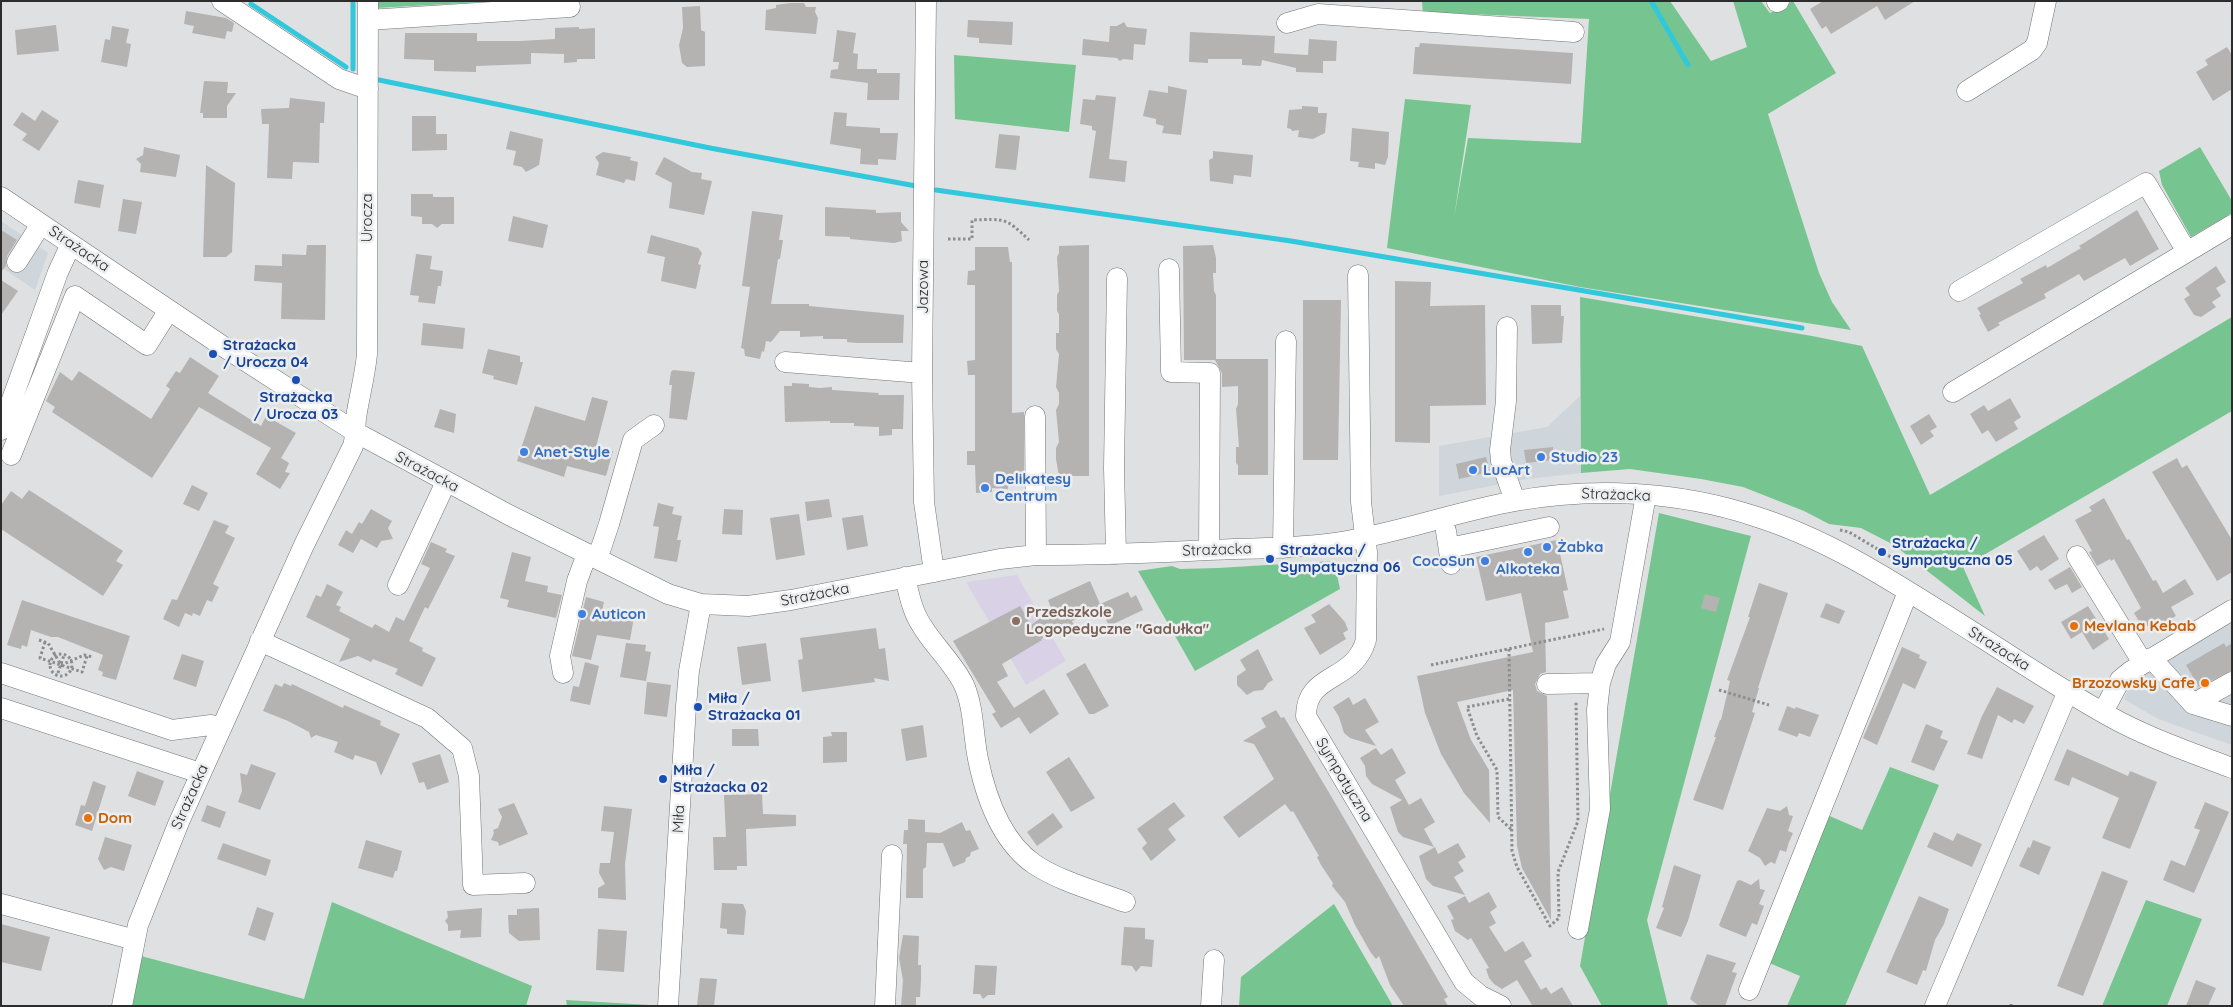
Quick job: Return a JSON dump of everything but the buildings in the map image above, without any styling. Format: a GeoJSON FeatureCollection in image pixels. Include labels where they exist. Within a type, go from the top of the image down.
{"type":"FeatureCollection","features":[{"type":"Feature","properties":{"kind":"street"},"geometry":{"type":"LineString","coordinates":[[222,1],[339,79],[368,89]]}},
{"type":"Feature","properties":{"kind":"street","name":"Jazowa"},"geometry":{"type":"LineString","coordinates":[[926,1],[922,373],[924,502],[934,572]]}},
{"type":"Feature","properties":{"kind":"street"},"geometry":{"type":"LineString","coordinates":[[1967,91],[2032,50],[2037,43],[2046,1]]}},
{"type":"Feature","properties":{"kind":"street"},"geometry":{"type":"LineString","coordinates":[[368,10],[570,6]]}},
{"type":"Feature","properties":{"kind":"street"},"geometry":{"type":"LineString","coordinates":[[1286,23],[1318,7],[1574,32]]}},
{"type":"Feature","properties":{"kind":"street","name":"Urocza"},"geometry":{"type":"LineString","coordinates":[[356,433],[356,419],[366,373],[367,354],[368,10]]}},
{"type":"Feature","properties":{"kind":"street"},"geometry":{"type":"LineString","coordinates":[[1959,292],[2146,183],[2187,252]]}},
{"type":"Feature","properties":{"kind":"street","name":"Strażacka"},"geometry":{"type":"LineString","coordinates":[[1,197],[356,433],[446,482],[591,556],[668,594],[701,604],[748,606],[791,600],[1000,559],[1036,556],[1283,548],[1365,538],[1515,501],[1578,494],[1611,493],[1676,498],[1728,508],[1801,532],[1848,555],[2103,712],[2155,737],[2232,768]]}},
{"type":"Feature","properties":{"kind":"street"},"geometry":{"type":"LineString","coordinates":[[17,262],[41,224]]}},
{"type":"Feature","properties":{"kind":"street"},"geometry":{"type":"LineString","coordinates":[[1953,392],[2232,224]]}},
{"type":"Feature","properties":{"kind":"street"},"geometry":{"type":"LineString","coordinates":[[1,430],[58,272],[72,244]]}},
{"type":"Feature","properties":{"kind":"street"},"geometry":{"type":"LineString","coordinates":[[1169,269],[1171,372],[1210,373],[1209,550]]}},
{"type":"Feature","properties":{"kind":"street","name":"Sympatyczna"},"geometry":{"type":"LineString","coordinates":[[1358,275],[1361,502],[1367,552],[1366,640],[1362,652],[1348,668],[1317,687],[1306,705],[1306,716],[1464,982],[1473,991],[1501,1006]]}},
{"type":"Feature","properties":{"kind":"street"},"geometry":{"type":"LineString","coordinates":[[1116,554],[1114,468],[1117,278]]}},
{"type":"Feature","properties":{"kind":"street"},"geometry":{"type":"LineString","coordinates":[[11,455],[75,296],[147,344],[169,310]]}},
{"type":"Feature","properties":{"kind":"street"},"geometry":{"type":"LineString","coordinates":[[1506,327],[1506,401],[1500,450],[1501,461],[1515,501]]}},
{"type":"Feature","properties":{"kind":"street"},"geometry":{"type":"LineString","coordinates":[[1283,548],[1286,340]]}},
{"type":"Feature","properties":{"kind":"street"},"geometry":{"type":"LineString","coordinates":[[785,362],[922,373]]}},
{"type":"Feature","properties":{"kind":"street"},"geometry":{"type":"LineString","coordinates":[[1034,416],[1036,556]]}},
{"type":"Feature","properties":{"kind":"street"},"geometry":{"type":"LineString","coordinates":[[563,673],[560,656],[577,582],[591,556],[604,540],[634,440],[654,425]]}},
{"type":"Feature","properties":{"kind":"street","name":"Strażacka"},"geometry":{"type":"LineString","coordinates":[[122,1006],[138,925],[157,875],[200,773],[304,545],[353,446],[356,433]]}},
{"type":"Feature","properties":{"kind":"street"},"geometry":{"type":"LineString","coordinates":[[398,585],[446,482]]}},
{"type":"Feature","properties":{"kind":"street"},"geometry":{"type":"LineString","coordinates":[[1578,929],[1600,809],[1597,710],[1600,683],[1606,664],[1620,642],[1646,495]]}},
{"type":"Feature","properties":{"kind":"street"},"geometry":{"type":"LineString","coordinates":[[1449,548],[1549,527]]}},
{"type":"Feature","properties":{"kind":"street"},"geometry":{"type":"LineString","coordinates":[[2077,556],[2147,660],[2193,704],[2232,716]]}},
{"type":"Feature","properties":{"kind":"street"},"geometry":{"type":"LineString","coordinates":[[905,577],[913,609],[922,627],[963,684],[971,707],[973,736],[979,766],[1002,830],[1016,848],[1035,864],[1070,881],[1125,902]]}},
{"type":"Feature","properties":{"kind":"street"},"geometry":{"type":"LineString","coordinates":[[1749,990],[1908,592]]}},
{"type":"Feature","properties":{"kind":"street","name":"Miła"},"geometry":{"type":"LineString","coordinates":[[668,1006],[686,706],[689,671],[701,604]]}},
{"type":"Feature","properties":{"kind":"street"},"geometry":{"type":"LineString","coordinates":[[2103,712],[2120,680],[2147,660],[2232,610]]}},
{"type":"Feature","properties":{"kind":"street"},"geometry":{"type":"LineString","coordinates":[[260,642],[427,718],[462,748],[469,776],[473,885],[525,883]]}},
{"type":"Feature","properties":{"kind":"street"},"geometry":{"type":"LineString","coordinates":[[1,673],[172,730],[211,725],[221,727]]}},
{"type":"Feature","properties":{"kind":"street"},"geometry":{"type":"LineString","coordinates":[[2193,704],[2232,682]]}},
{"type":"Feature","properties":{"kind":"street"},"geometry":{"type":"LineString","coordinates":[[1547,684],[1600,683]]}},
{"type":"Feature","properties":{"kind":"street"},"geometry":{"type":"LineString","coordinates":[[1935,1006],[2068,691]]}},
{"type":"Feature","properties":{"kind":"street"},"geometry":{"type":"LineString","coordinates":[[1,708],[200,773]]}},
{"type":"Feature","properties":{"kind":"street"},"geometry":{"type":"LineString","coordinates":[[885,1006],[892,856]]}},
{"type":"Feature","properties":{"kind":"street"},"geometry":{"type":"LineString","coordinates":[[1,904],[135,940]]}},
{"type":"Feature","properties":{"kind":"street"},"geometry":{"type":"LineString","coordinates":[[1211,1006],[1214,960]]}},
{"type":"Feature","properties":{"kind":"path"},"geometry":{"type":"LineString","coordinates":[[948,239],[972,239],[972,220],[1001,219],[1012,224],[1029,240]]}},
{"type":"Feature","properties":{"kind":"path"},"geometry":{"type":"LineString","coordinates":[[1832,529],[1849,532],[1902,564]]}},
{"type":"Feature","properties":{"kind":"path"},"geometry":{"type":"LineString","coordinates":[[1431,665],[1623,625]]}},
{"type":"Feature","properties":{"kind":"path"},"geometry":{"type":"LineString","coordinates":[[39,640],[48,643],[61,664]]}},
{"type":"Feature","properties":{"kind":"path"},"geometry":{"type":"LineString","coordinates":[[45,642],[40,658],[51,662],[82,672],[87,656]]}},
{"type":"Feature","properties":{"kind":"path"},"geometry":{"type":"LineString","coordinates":[[1508,649],[1513,858],[1550,926],[1559,918],[1558,872],[1578,821],[1576,684]]}},
{"type":"Feature","properties":{"kind":"path"},"geometry":{"type":"LineString","coordinates":[[64,655],[70,660],[71,668],[64,675],[58,675],[52,671],[51,662],[56,656],[64,655]]}},
{"type":"Feature","properties":{"kind":"path"},"geometry":{"type":"LineString","coordinates":[[61,664],[84,655],[92,657]]}},
{"type":"Feature","properties":{"kind":"path"},"geometry":{"type":"LineString","coordinates":[[1719,690],[1769,705]]}},
{"type":"Feature","properties":{"kind":"path"},"geometry":{"type":"LineString","coordinates":[[1509,698],[1468,707],[1477,736],[1497,770],[1498,817],[1512,830]]}},
{"type":"Feature","properties":{"kind":"shaded area"},"geometry":{"type":"Polygon","coordinates":[[[1,221],[48,253],[35,290],[1,267],[1,221]]]}},
{"type":"Feature","properties":{"kind":"shaded area"},"geometry":{"type":"Polygon","coordinates":[[[1580,396],[1581,473],[1527,479],[1439,496],[1439,446],[1547,427],[1580,396]]]}},
{"type":"Feature","properties":{"kind":"shaded area","name":"Przedszkole Logopedyczne \"Gadułka\""},"geometry":{"type":"Polygon","coordinates":[[[1017,575],[1066,661],[1026,685],[966,582],[1017,575]]]}},
{"type":"Feature","properties":{"kind":"shaded area"},"geometry":{"type":"Polygon","coordinates":[[[2232,623],[2232,745],[2158,719],[2124,699],[2132,681],[2232,623]]]}},
{"type":"Feature","properties":{"kind":"green space"},"geometry":{"type":"Polygon","coordinates":[[[376,1],[501,1],[376,8],[376,1]]]}},
{"type":"Feature","properties":{"kind":"green space"},"geometry":{"type":"Polygon","coordinates":[[[1422,1],[1670,1],[1711,61],[1747,47],[1733,1],[1761,1],[1770,13],[1793,1],[1836,73],[1768,114],[1819,273],[1832,302],[1851,330],[1580,287],[1387,248],[1405,99],[1471,105],[1454,218],[1468,138],[1581,143],[1589,19],[1444,13],[1423,15],[1422,1]]]}},
{"type":"Feature","properties":{"kind":"green space"},"geometry":{"type":"Polygon","coordinates":[[[954,55],[1076,65],[1069,132],[955,119],[954,55]]]}},
{"type":"Feature","properties":{"kind":"green space"},"geometry":{"type":"Polygon","coordinates":[[[2200,147],[2232,201],[2232,213],[2191,237],[2162,185],[2159,171],[2200,147]]]}},
{"type":"Feature","properties":{"kind":"green space"},"geometry":{"type":"Polygon","coordinates":[[[1580,297],[1862,346],[1930,495],[2232,317],[2232,411],[1963,567],[1985,616],[1894,545],[1861,528],[1829,524],[1804,511],[1743,487],[1630,469],[1581,473],[1580,297]]]}},
{"type":"Feature","properties":{"kind":"green space"},"geometry":{"type":"Polygon","coordinates":[[[1659,513],[1751,536],[1647,920],[1668,1006],[1602,1006],[1580,966],[1659,513]]]}},
{"type":"Feature","properties":{"kind":"green space"},"geometry":{"type":"Polygon","coordinates":[[[1334,561],[1340,589],[1195,671],[1138,571],[1172,566],[1180,569],[1218,568],[1334,561]]]}},
{"type":"Feature","properties":{"kind":"green space"},"geometry":{"type":"Polygon","coordinates":[[[1890,767],[1939,785],[1845,1006],[1787,1006],[1800,976],[1767,962],[1825,814],[1862,830],[1890,767]]]}},
{"type":"Feature","properties":{"kind":"green space"},"geometry":{"type":"Polygon","coordinates":[[[2146,900],[2202,919],[2167,1006],[2102,1006],[2146,900]]]}},
{"type":"Feature","properties":{"kind":"green space"},"geometry":{"type":"Polygon","coordinates":[[[332,902],[532,986],[526,1006],[131,1006],[141,956],[304,999],[332,902]]]}},
{"type":"Feature","properties":{"kind":"green space"},"geometry":{"type":"Polygon","coordinates":[[[1334,904],[1393,1006],[1239,1006],[1241,977],[1334,904]]]}},
{"type":"Feature","properties":{"kind":"green space"},"geometry":{"type":"Polygon","coordinates":[[[566,1000],[650,1005],[650,1006],[567,1006],[566,1000]]]}},
{"type":"Feature","properties":{"kind":"waterway"},"geometry":{"type":"LineString","coordinates":[[353,1],[353,69]]}},
{"type":"Feature","properties":{"kind":"waterway"},"geometry":{"type":"LineString","coordinates":[[1651,1],[1688,65]]}},
{"type":"Feature","properties":{"kind":"waterway"},"geometry":{"type":"LineString","coordinates":[[251,4],[346,67]]}},
{"type":"Feature","properties":{"kind":"waterway"},"geometry":{"type":"LineString","coordinates":[[379,80],[710,148],[916,186]]}},
{"type":"Feature","properties":{"kind":"waterway"},"geometry":{"type":"LineString","coordinates":[[936,190],[1291,241],[1802,328]]}},
{"type":"Feature","properties":{"kind":"place","name":"Strażacka / Urocza 04"},"geometry":{"type":"Point","coordinates":[213,354]}},
{"type":"Feature","properties":{"kind":"place","name":"Strażacka / Urocza 03"},"geometry":{"type":"Point","coordinates":[296,380]}},
{"type":"Feature","properties":{"kind":"place","name":"Anet-Style"},"geometry":{"type":"Point","coordinates":[524,452]}},
{"type":"Feature","properties":{"kind":"place","name":"Studio 23"},"geometry":{"type":"Point","coordinates":[1541,457]}},
{"type":"Feature","properties":{"kind":"place","name":"LucArt"},"geometry":{"type":"Point","coordinates":[1473,470]}},
{"type":"Feature","properties":{"kind":"place","name":"Delikatesy Centrum"},"geometry":{"type":"Point","coordinates":[985,488]}},
{"type":"Feature","properties":{"kind":"place","name":"Żabka"},"geometry":{"type":"Point","coordinates":[1547,547]}},
{"type":"Feature","properties":{"kind":"place","name":"Alkoteka"},"geometry":{"type":"Point","coordinates":[1528,552]}},
{"type":"Feature","properties":{"kind":"place","name":"Strażacka / Sympatyczna 05"},"geometry":{"type":"Point","coordinates":[1882,552]}},
{"type":"Feature","properties":{"kind":"place","name":"Strażacka / Sympatyczna 06"},"geometry":{"type":"Point","coordinates":[1270,559]}},
{"type":"Feature","properties":{"kind":"place","name":"CocoSun"},"geometry":{"type":"Point","coordinates":[1485,561]}},
{"type":"Feature","properties":{"kind":"place","name":"Auticon"},"geometry":{"type":"Point","coordinates":[582,614]}},
{"type":"Feature","properties":{"kind":"place","name":"Przedszkole Logopedyczne \"Gadułka\""},"geometry":{"type":"Point","coordinates":[1016,621]}},
{"type":"Feature","properties":{"kind":"place","name":"Mevlana Kebab"},"geometry":{"type":"Point","coordinates":[2074,626]}},
{"type":"Feature","properties":{"kind":"place","name":"Brzozowsky Cafe"},"geometry":{"type":"Point","coordinates":[2205,683]}},
{"type":"Feature","properties":{"kind":"place","name":"Miła / Strażacka 01"},"geometry":{"type":"Point","coordinates":[698,707]}},
{"type":"Feature","properties":{"kind":"place","name":"Miła / Strażacka 02"},"geometry":{"type":"Point","coordinates":[663,779]}},
{"type":"Feature","properties":{"kind":"place","name":"Dom"},"geometry":{"type":"Point","coordinates":[88,818]}}]}
